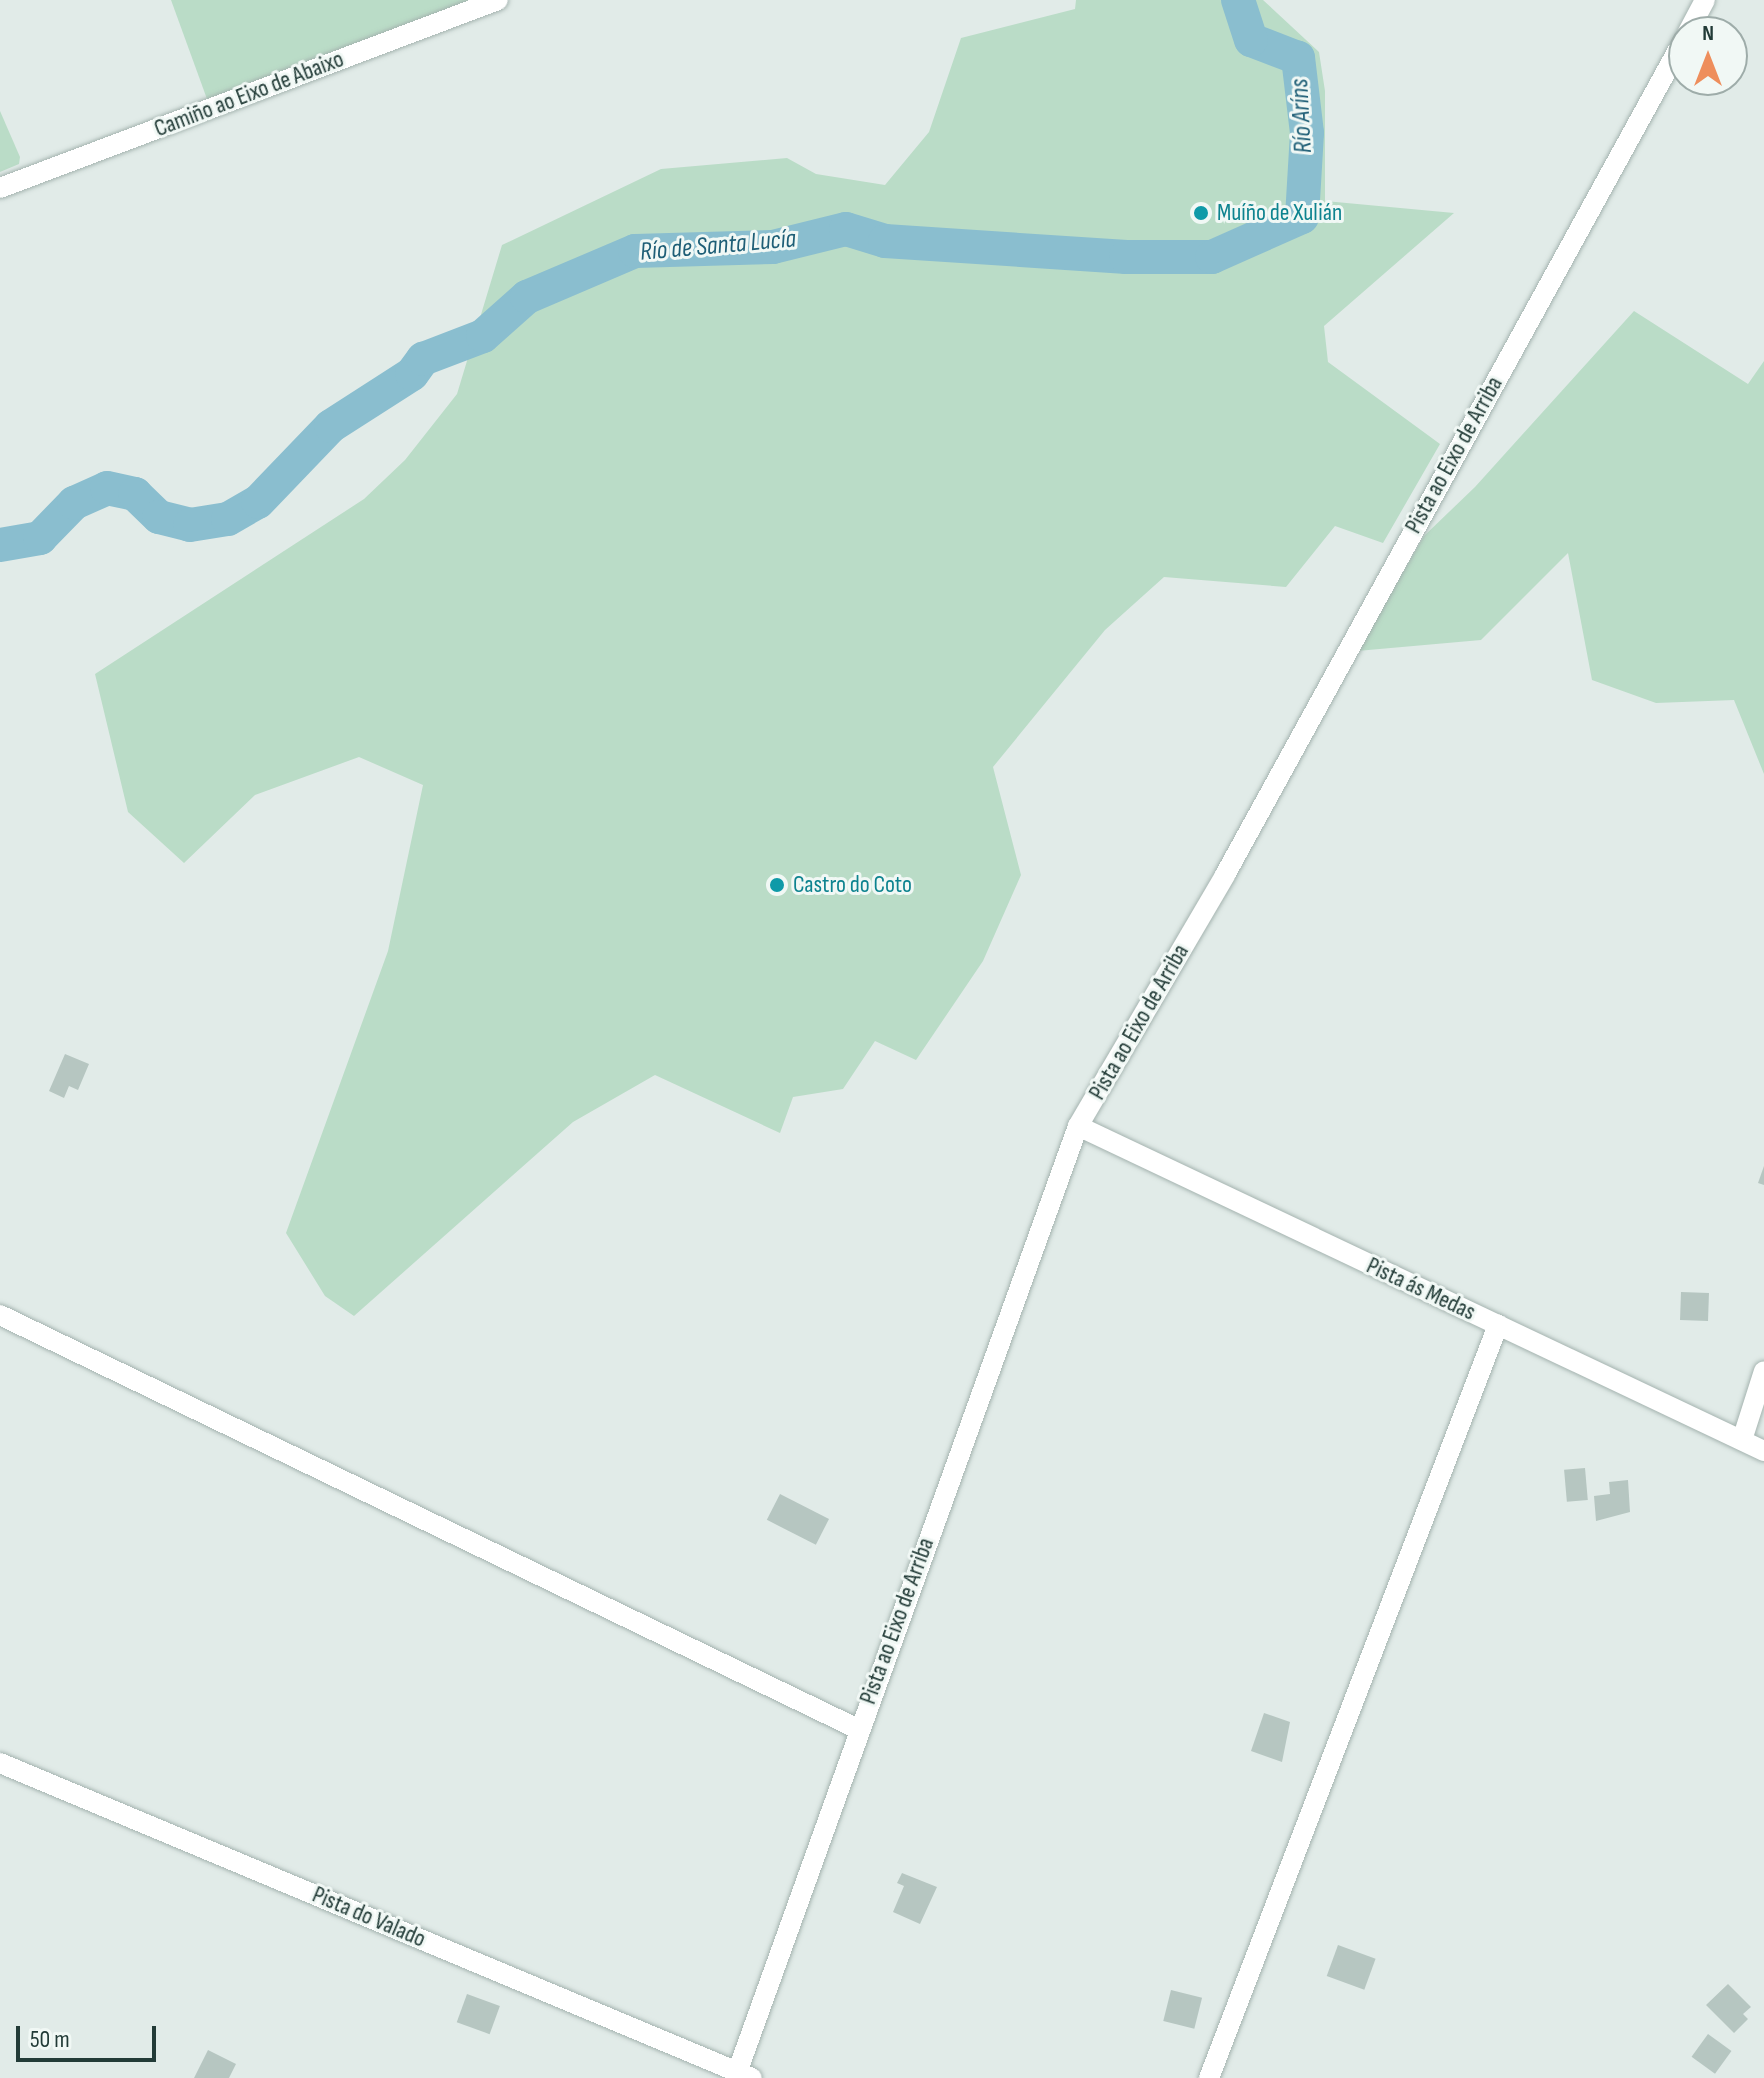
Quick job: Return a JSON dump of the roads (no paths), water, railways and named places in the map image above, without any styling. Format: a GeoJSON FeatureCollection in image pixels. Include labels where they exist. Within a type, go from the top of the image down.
{"type":"FeatureCollection","features":[{"type":"Feature","properties":{"kind":"street","name":"Camiño ao Eixo de Abaixo"},"geometry":{"type":"LineString","coordinates":[[0,188],[498,0]]}},
{"type":"Feature","properties":{"kind":"street","name":"Pista ao Eixo de Arriba"},"geometry":{"type":"LineString","coordinates":[[745,2074],[858,1729],[1078,1126],[1225,875],[1668,68]]}},
{"type":"Feature","properties":{"kind":"street","name":"Pista ás Medas"},"geometry":{"type":"LineString","coordinates":[[1078,1126],[1764,1451]]}},
{"type":"Feature","properties":{"kind":"street"},"geometry":{"type":"LineString","coordinates":[[0,1315],[858,1729]]}},
{"type":"Feature","properties":{"kind":"street"},"geometry":{"type":"LineString","coordinates":[[1209,2078],[1498,1325]]}},
{"type":"Feature","properties":{"kind":"street"},"geometry":{"type":"LineString","coordinates":[[1742,1440],[1764,1371]]}},
{"type":"Feature","properties":{"kind":"street","name":"Pista do Valado"},"geometry":{"type":"LineString","coordinates":[[0,1763],[745,2074]]}},
{"type":"Feature","properties":{"kind":"waterway","name":"Río de Santa Lucía"},"geometry":{"type":"LineString","coordinates":[[0,545],[40,538],[74,503],[107,488],[135,494],[159,517],[190,525],[228,519],[258,502],[331,426],[412,374],[423,359],[483,336],[527,297],[635,251],[773,247],[846,229],[885,241],[1126,257],[1212,257],[1302,217],[1307,133],[1298,58],[1251,40],[1238,0]]}},
{"type":"Feature","properties":{"kind":"place","name":"Muíño de Xulián"},"geometry":{"type":"Point","coordinates":[1201,213]}},
{"type":"Feature","properties":{"kind":"place","name":"Castro do Coto"},"geometry":{"type":"Point","coordinates":[777,885]}},
{"type":"Feature","properties":{"kind":"water label","name":"Río Aríns"},"geometry":{"type":"Point","coordinates":[1302,116]}}]}
